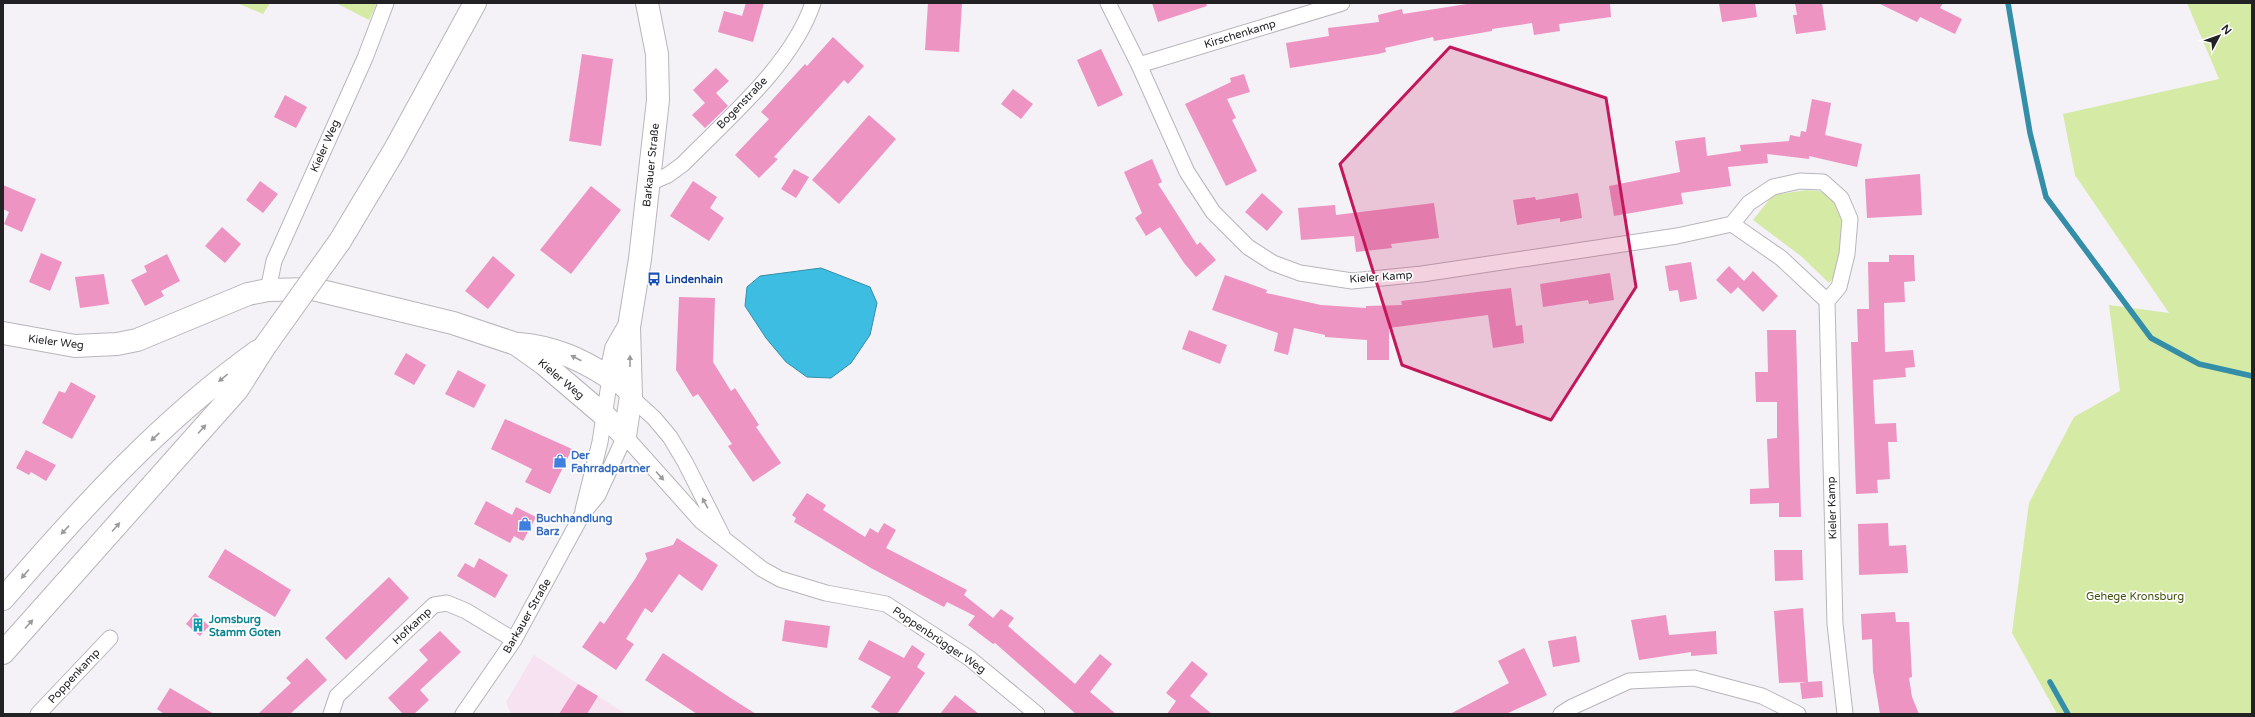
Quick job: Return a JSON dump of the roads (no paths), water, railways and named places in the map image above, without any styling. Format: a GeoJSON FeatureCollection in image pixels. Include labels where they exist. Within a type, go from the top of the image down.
{"type":"FeatureCollection","features":[{"type":"Feature","properties":{"kind":"main road"},"geometry":{"type":"LineString","coordinates":[[3,652],[237,390],[265,346],[340,241],[394,151],[475,3]]}},
{"type":"Feature","properties":{"kind":"main road","name":"Barkauer Straße"},"geometry":{"type":"LineString","coordinates":[[625,436],[631,396],[628,327],[650,183],[658,100],[659,74],[657,54],[647,3]]}},
{"type":"Feature","properties":{"kind":"main road","name":"Kieler Weg"},"geometry":{"type":"LineString","coordinates":[[3,333],[75,346],[124,343],[137,340],[229,301],[268,290],[313,289],[453,323],[516,344],[550,348],[572,356],[610,378]]}},
{"type":"Feature","properties":{"kind":"main road","name":"Barkauer Straße"},"geometry":{"type":"LineString","coordinates":[[610,378],[616,349],[628,327]]}},
{"type":"Feature","properties":{"kind":"main road","name":"Kieler Weg"},"geometry":{"type":"LineString","coordinates":[[516,344],[544,364],[605,416]]}},
{"type":"Feature","properties":{"kind":"main road"},"geometry":{"type":"LineString","coordinates":[[3,600],[48,548],[142,449],[184,410],[265,346]]}},
{"type":"Feature","properties":{"kind":"main road","name":"Poppenbrügger Weg"},"geometry":{"type":"LineString","coordinates":[[605,416],[625,436]]}},
{"type":"Feature","properties":{"kind":"street","name":"Kieler Weg"},"geometry":{"type":"LineString","coordinates":[[268,290],[274,262],[365,58],[386,3]]}},
{"type":"Feature","properties":{"kind":"street","name":"Bogenstraße"},"geometry":{"type":"LineString","coordinates":[[650,183],[668,175],[683,164],[773,71],[802,29],[813,3]]}},
{"type":"Feature","properties":{"kind":"street","name":"Kieler Kamp"},"geometry":{"type":"LineString","coordinates":[[1108,3],[1139,65],[1187,172],[1213,212],[1248,248],[1273,263],[1300,273],[1352,281],[1422,274],[1677,236],[1732,224]]}},
{"type":"Feature","properties":{"kind":"street","name":"Kirschenkamp"},"geometry":{"type":"LineString","coordinates":[[1139,65],[1342,3]]}},
{"type":"Feature","properties":{"kind":"street"},"geometry":{"type":"LineString","coordinates":[[1800,180],[1824,182],[1841,198],[1850,219],[1847,254],[1839,287],[1827,301],[1781,258],[1732,224],[1749,203],[1773,187],[1800,180]]}},
{"type":"Feature","properties":{"kind":"street","name":"Kieler Kamp"},"geometry":{"type":"LineString","coordinates":[[1827,301],[1835,624],[1845,714]]}},
{"type":"Feature","properties":{"kind":"street","name":"Poppenbrügger Weg"},"geometry":{"type":"LineString","coordinates":[[610,378],[654,418],[670,437],[685,462],[723,538]]}},
{"type":"Feature","properties":{"kind":"street","name":"Barkauer Straße"},"geometry":{"type":"LineString","coordinates":[[582,513],[605,416],[610,378]]}},
{"type":"Feature","properties":{"kind":"street","name":"Poppenbrügger Weg"},"geometry":{"type":"LineString","coordinates":[[625,436],[701,521],[743,555],[780,579],[826,593],[886,604],[969,658],[1037,714]]}},
{"type":"Feature","properties":{"kind":"street","name":"Barkauer Straße"},"geometry":{"type":"LineString","coordinates":[[463,714],[514,640],[582,513],[598,494],[625,436]]}},
{"type":"Feature","properties":{"kind":"street","name":"Hofkamp"},"geometry":{"type":"LineString","coordinates":[[331,714],[337,696],[434,606],[447,603],[466,611],[514,640]]}},
{"type":"Feature","properties":{"kind":"street","name":"Poppenkamp"},"geometry":{"type":"LineString","coordinates":[[38,714],[110,638]]}},
{"type":"Feature","properties":{"kind":"street"},"geometry":{"type":"LineString","coordinates":[[1561,714],[1572,707],[1629,681],[1694,678],[1762,696],[1798,714]]}},
{"type":"Feature","properties":{"kind":"water"},"geometry":{"type":"Polygon","coordinates":[[[821,268],[870,287],[877,303],[870,335],[851,363],[831,378],[807,377],[786,362],[766,338],[745,306],[747,287],[760,276],[821,268]]]}},
{"type":"Feature","properties":{"kind":"waterway"},"geometry":{"type":"LineString","coordinates":[[2008,3],[2030,133],[2046,197],[2151,338],[2199,364],[2252,376]]}},
{"type":"Feature","properties":{"kind":"waterway"},"geometry":{"type":"LineString","coordinates":[[2050,682],[2068,714]]}},
{"type":"Feature","properties":{"kind":"place","name":"Lindenhain"},"geometry":{"type":"Point","coordinates":[654,279]}},
{"type":"Feature","properties":{"kind":"place","name":"Der Fahrradpartner"},"geometry":{"type":"Point","coordinates":[560,461]}},
{"type":"Feature","properties":{"kind":"place","name":"Buchhandlung Barz"},"geometry":{"type":"Point","coordinates":[525,524]}},
{"type":"Feature","properties":{"kind":"place","name":"Jomsburg Stamm Goten"},"geometry":{"type":"Point","coordinates":[198,625]}},
{"type":"Feature","properties":{"kind":"park label","name":"Gehege Kronsburg"},"geometry":{"type":"Point","coordinates":[2135,596]}}]}
